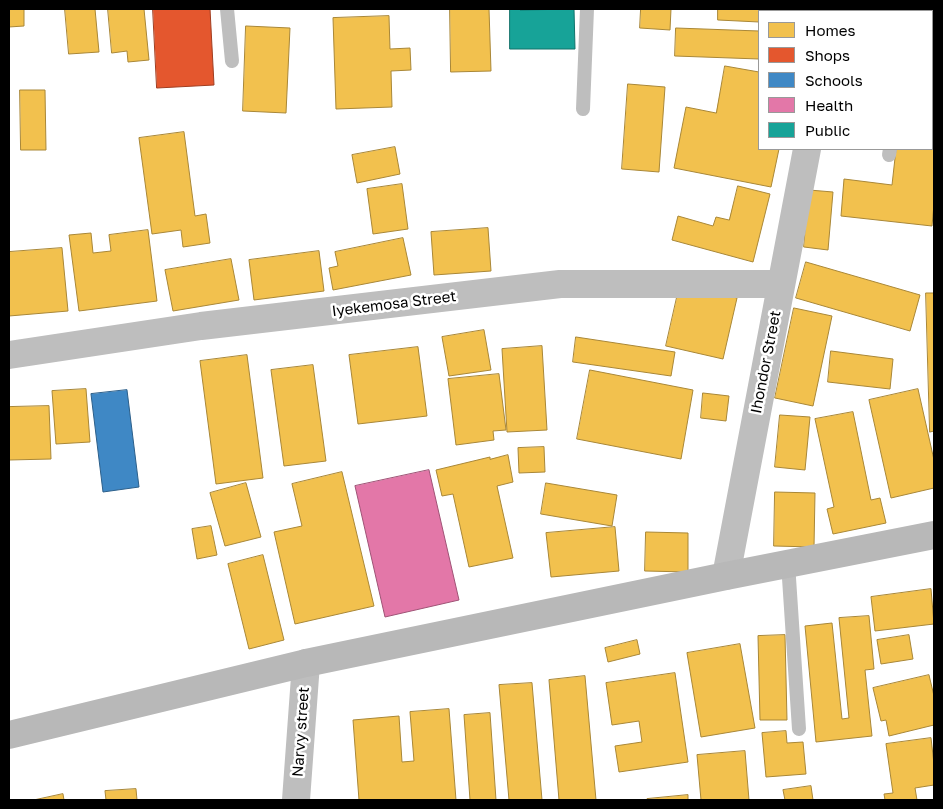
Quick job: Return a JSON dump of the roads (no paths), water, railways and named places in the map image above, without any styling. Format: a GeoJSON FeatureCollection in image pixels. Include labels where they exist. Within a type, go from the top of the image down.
{"type":"FeatureCollection","features":[{"type":"Feature","properties":{"kind":"street","name":"Ihondor Street"},"geometry":{"type":"LineString","coordinates":[[726,576],[807,150]]}},
{"type":"Feature","properties":{"kind":"street","name":"Iyekemosa Street"},"geometry":{"type":"LineString","coordinates":[[9,355],[201,326],[560,284],[781,284]]}},
{"type":"Feature","properties":{"kind":"street"},"geometry":{"type":"LineString","coordinates":[[9,735],[306,663],[788,563],[934,535]]}},
{"type":"Feature","properties":{"kind":"street","name":"Narvy street"},"geometry":{"type":"LineString","coordinates":[[296,800],[306,663]]}},
{"type":"Feature","properties":{"kind":"lane"},"geometry":{"type":"LineString","coordinates":[[227,9],[232,61]]}},
{"type":"Feature","properties":{"kind":"lane"},"geometry":{"type":"LineString","coordinates":[[583,109],[587,9]]}},
{"type":"Feature","properties":{"kind":"lane"},"geometry":{"type":"LineString","coordinates":[[788,563],[800,729]]}}]}
